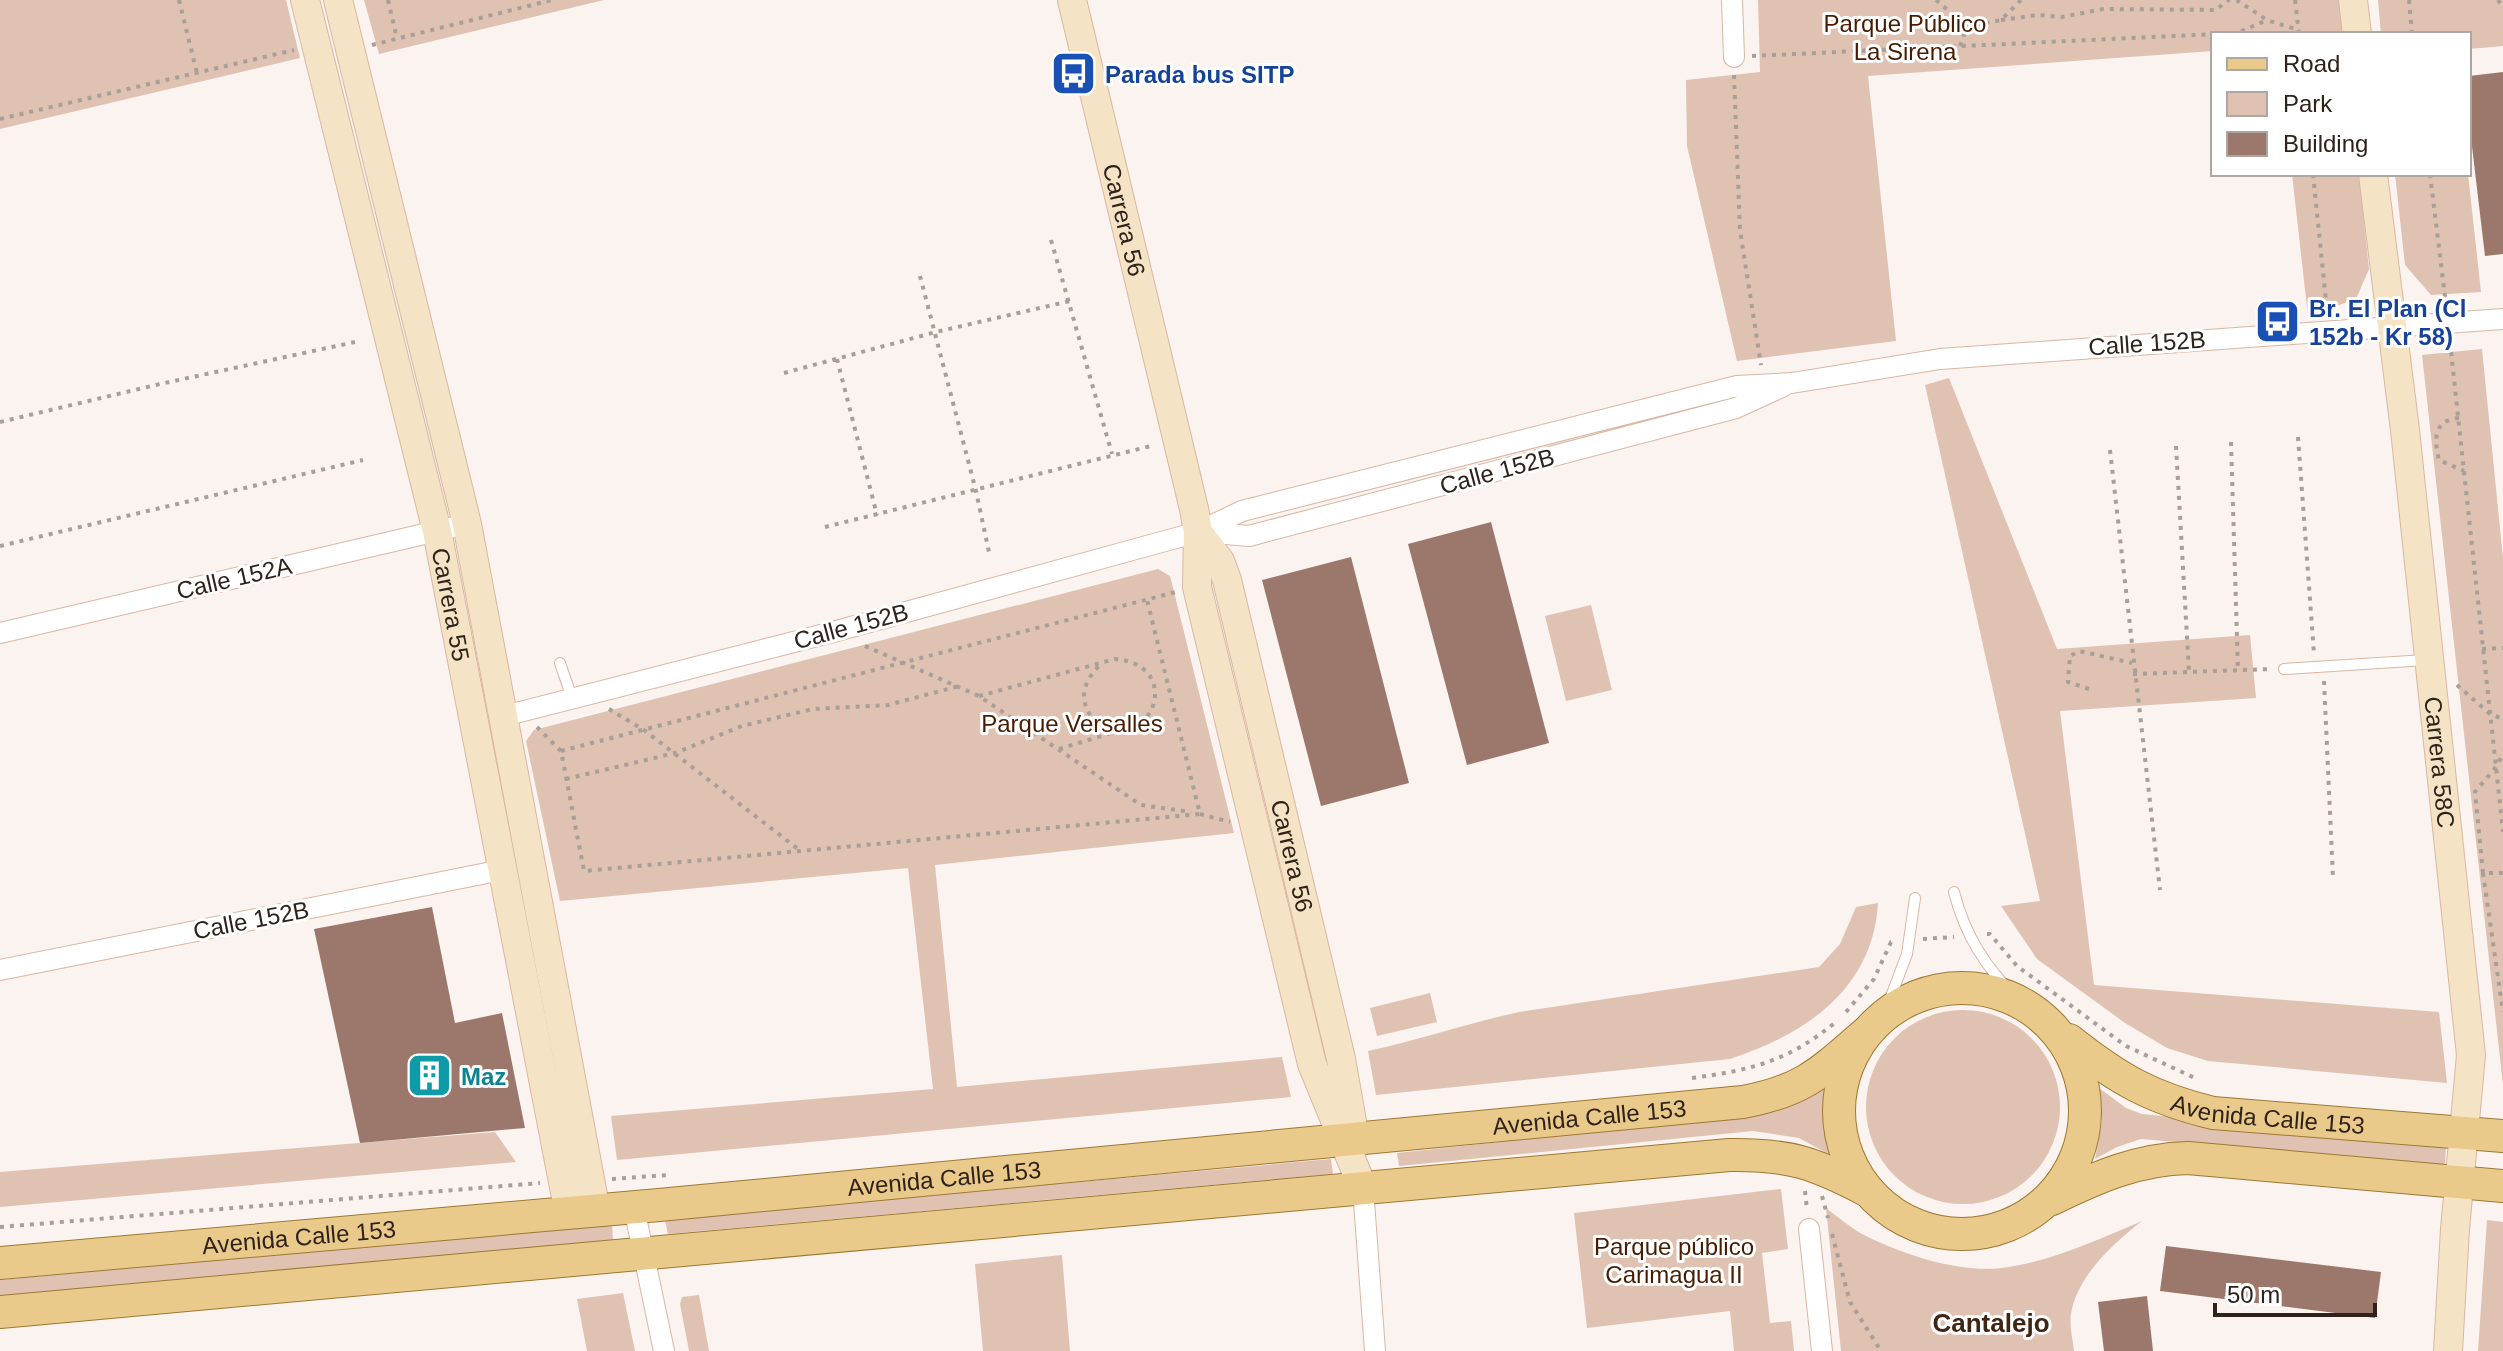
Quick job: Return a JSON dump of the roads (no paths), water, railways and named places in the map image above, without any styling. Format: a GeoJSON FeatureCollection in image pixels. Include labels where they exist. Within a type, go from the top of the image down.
{"type":"FeatureCollection","features":[{"type":"Feature","properties":{"kind":"main road"},"geometry":{"type":"LineString","coordinates":[[1962,987],[1990,990],[2017,998],[2057,1030],[2072,1052],[2082,1078],[2086,1104],[2085,1131],[2077,1158],[2064,1181],[2046,1202],[2003,1227],[1954,1234],[1935,1231],[1898,1216],[1868,1191],[1847,1156],[1839,1113],[1845,1071],[1875,1024],[1908,1000],[1934,991],[1962,987]]}},
{"type":"Feature","properties":{"kind":"main road","name":"Avenida Calle 153"},"geometry":{"type":"LineString","coordinates":[[0,1263],[634,1208],[1768,1098],[1807,1082],[1875,1024]]}},
{"type":"Feature","properties":{"kind":"main road","name":"Avenida Calle 153"},"geometry":{"type":"LineString","coordinates":[[2057,1030],[2125,1081],[2179,1105],[2213,1113],[2503,1136]]}},
{"type":"Feature","properties":{"kind":"main road","name":"Avenida Calle 153"},"geometry":{"type":"LineString","coordinates":[[0,1312],[1729,1155],[1767,1154],[1812,1164],[1868,1191]]}},
{"type":"Feature","properties":{"kind":"main road","name":"Avenida Calle 153"},"geometry":{"type":"LineString","coordinates":[[2046,1202],[2116,1170],[2141,1163],[2188,1158],[2503,1186]]}},
{"type":"Feature","properties":{"kind":"street","name":"Carrera 55"},"geometry":{"type":"LineString","coordinates":[[305,0],[316,45],[380,238],[467,524],[512,714],[564,1115]]}},
{"type":"Feature","properties":{"kind":"street","name":"Carrera 55"},"geometry":{"type":"LineString","coordinates":[[338,0],[351,50],[380,238],[502,870],[564,1115],[583,1212]]}},
{"type":"Feature","properties":{"kind":"street","name":"Carrera 56"},"geometry":{"type":"LineString","coordinates":[[1072,0],[1198,532],[1197,587],[1312,1064],[1349,1141],[1363,1188],[1375,1351]]}},
{"type":"Feature","properties":{"kind":"street"},"geometry":{"type":"LineString","coordinates":[[1732,0],[1734,57]]}},
{"type":"Feature","properties":{"kind":"street"},"geometry":{"type":"LineString","coordinates":[[2353,0],[2357,32]]}},
{"type":"Feature","properties":{"kind":"street","name":"Carrera 58C"},"geometry":{"type":"LineString","coordinates":[[2373,176],[2405,430],[2471,1055],[2448,1351]]}},
{"type":"Feature","properties":{"kind":"street","name":"Calle 152B"},"geometry":{"type":"LineString","coordinates":[[512,714],[833,632],[1198,532],[1242,511],[1737,386],[1792,383],[1940,359],[2503,319]]}},
{"type":"Feature","properties":{"kind":"street","name":"Calle 152B"},"geometry":{"type":"LineString","coordinates":[[1198,532],[1249,536],[1736,408],[1792,383]]}},
{"type":"Feature","properties":{"kind":"street","name":"Calle 152A"},"geometry":{"type":"LineString","coordinates":[[0,633],[467,524]]}},
{"type":"Feature","properties":{"kind":"street","name":"Carrera 56"},"geometry":{"type":"LineString","coordinates":[[1198,532],[1220,561],[1227,580],[1341,1059],[1349,1141]]}},
{"type":"Feature","properties":{"kind":"street","name":"Calle 152B"},"geometry":{"type":"LineString","coordinates":[[0,970],[502,870]]}},
{"type":"Feature","properties":{"kind":"street"},"geometry":{"type":"LineString","coordinates":[[634,1208],[664,1351]]}},
{"type":"Feature","properties":{"kind":"street"},"geometry":{"type":"LineString","coordinates":[[1809,1229],[1822,1351]]}},
{"type":"Feature","properties":{"kind":"lane"},"geometry":{"type":"LineString","coordinates":[[2284,669],[2428,659]]}},
{"type":"Feature","properties":{"kind":"lane"},"geometry":{"type":"LineString","coordinates":[[560,663],[580,696]]}},
{"type":"Feature","properties":{"kind":"lane"},"geometry":{"type":"LineString","coordinates":[[1954,892],[1969,935],[1982,958],[2017,998]]}},
{"type":"Feature","properties":{"kind":"lane"},"geometry":{"type":"LineString","coordinates":[[1875,1024],[1907,954],[1915,898]]}},
{"type":"Feature","properties":{"kind":"place","name":"Parada bus SITP"},"geometry":{"type":"Point","coordinates":[1074,74]}},
{"type":"Feature","properties":{"kind":"place","name":"Br. El Plan (Cl 152b - Kr 58)"},"geometry":{"type":"Point","coordinates":[2278,322]}},
{"type":"Feature","properties":{"kind":"place","name":"Maz"},"geometry":{"type":"Point","coordinates":[430,1076]}},
{"type":"Feature","properties":{"kind":"district","name":"Cantalejo"},"geometry":{"type":"Point","coordinates":[1991,1323]}},
{"type":"Feature","properties":{"kind":"park label","name":"Parque Público La Sirena"},"geometry":{"type":"Point","coordinates":[1905,37]}},
{"type":"Feature","properties":{"kind":"park label","name":"Parque Versalles"},"geometry":{"type":"Point","coordinates":[1072,723]}},
{"type":"Feature","properties":{"kind":"park label","name":"Parque público Carimagua II"},"geometry":{"type":"Point","coordinates":[1674,1260]}}]}
